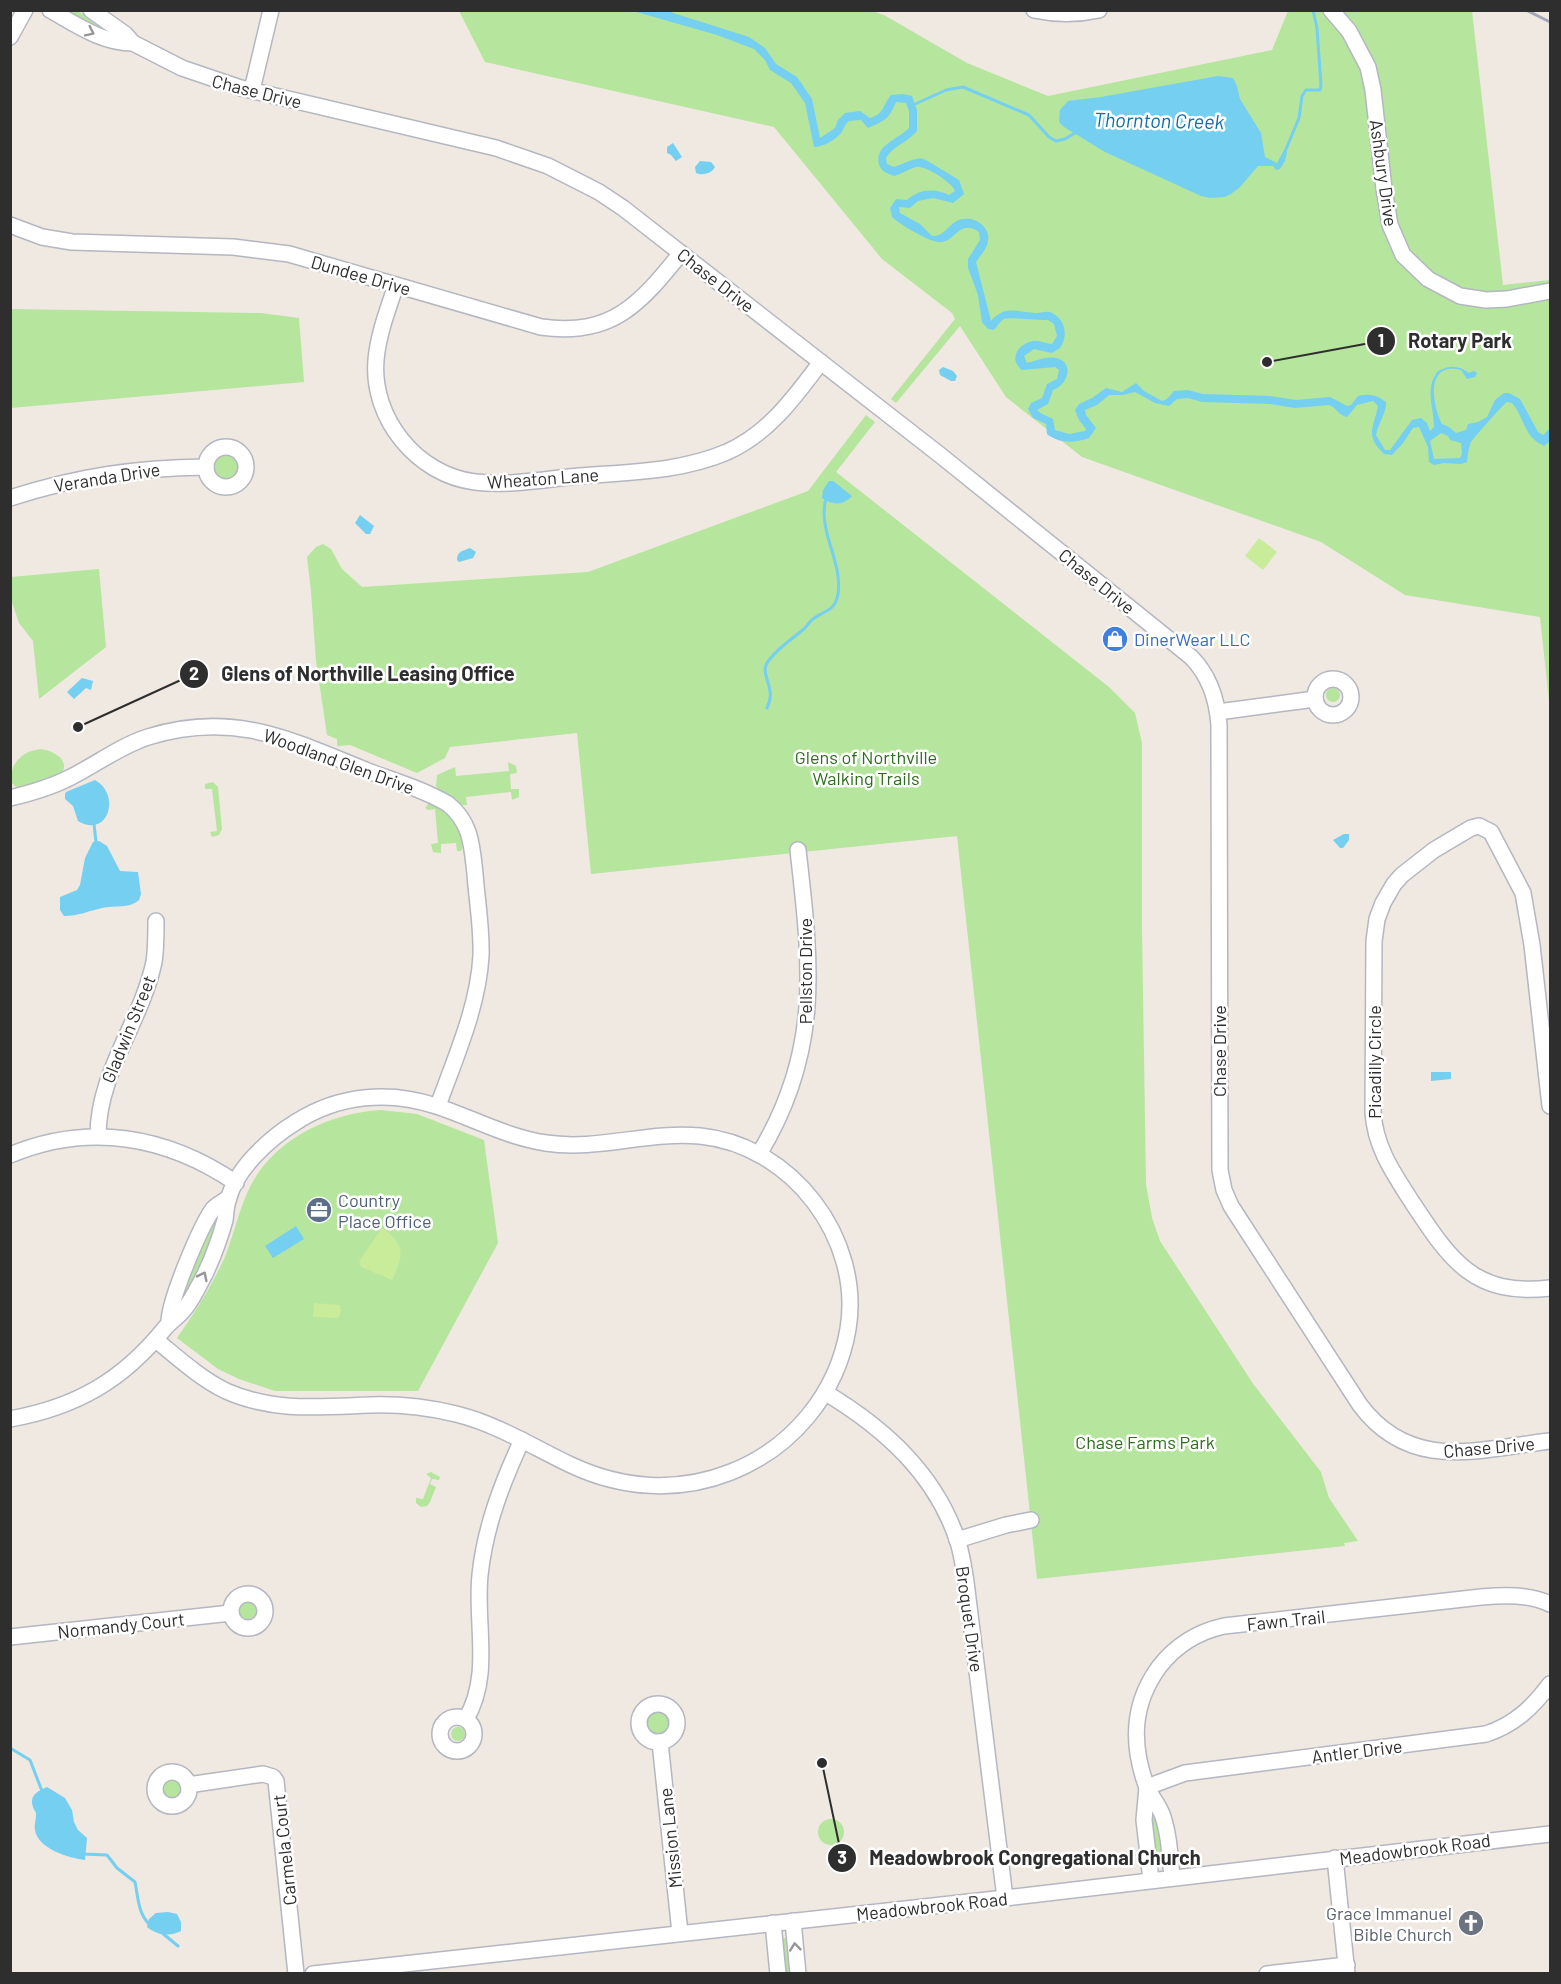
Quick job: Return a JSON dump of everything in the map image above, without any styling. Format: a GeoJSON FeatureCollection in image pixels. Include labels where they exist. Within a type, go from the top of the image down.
{"type":"FeatureCollection","features":[{"type":"Feature","properties":{"kind":"street"},"geometry":{"type":"LineString","coordinates":[[10,37],[25,10]]}},
{"type":"Feature","properties":{"kind":"street","name":"Chase Drive"},"geometry":{"type":"LineString","coordinates":[[50,10],[87,32],[110,41],[133,43],[201,76],[445,135],[520,156],[548,166],[599,192],[623,208],[821,362],[1179,646],[1200,666],[1213,691],[1218,712],[1220,1170],[1224,1190],[1231,1206],[1360,1405],[1368,1416],[1388,1434],[1417,1448],[1447,1452],[1551,1441]]}},
{"type":"Feature","properties":{"kind":"street","name":"Chase Drive"},"geometry":{"type":"LineString","coordinates":[[91,10],[125,34],[133,43]]}},
{"type":"Feature","properties":{"kind":"street"},"geometry":{"type":"LineString","coordinates":[[252,90],[270,10]]}},
{"type":"Feature","properties":{"kind":"street"},"geometry":{"type":"LineString","coordinates":[[1034,10],[1073,15],[1099,10]]}},
{"type":"Feature","properties":{"kind":"street","name":"Ashbury Drive"},"geometry":{"type":"LineString","coordinates":[[1330,10],[1349,31],[1368,67],[1390,225],[1403,255],[1428,279],[1460,296],[1486,300],[1507,299],[1551,291]]}},
{"type":"Feature","properties":{"kind":"street","name":"Dundee Drive"},"geometry":{"type":"LineString","coordinates":[[10,225],[42,237],[87,243],[217,246],[262,250],[311,260],[541,327],[560,329],[583,327],[612,319],[635,305],[651,291],[681,253]]}},
{"type":"Feature","properties":{"kind":"street","name":"Wheaton Lane"},"geometry":{"type":"LineString","coordinates":[[396,285],[376,362],[382,403],[394,429],[417,457],[450,475],[473,481],[499,482],[650,471],[692,464],[727,451],[766,427],[784,410],[821,362]]}},
{"type":"Feature","properties":{"kind":"street","name":"Veranda Drive"},"geometry":{"type":"LineString","coordinates":[[10,498],[72,480],[116,472],[206,467]]}},
{"type":"Feature","properties":{"kind":"street"},"geometry":{"type":"LineString","coordinates":[[1218,712],[1315,699]]}},
{"type":"Feature","properties":{"kind":"street","name":"Woodland Glen Drive"},"geometry":{"type":"LineString","coordinates":[[10,798],[43,789],[69,778],[123,747],[163,733],[214,727],[262,732],[311,747],[448,804],[460,815],[470,834],[481,939],[476,989],[470,1014],[438,1106]]}},
{"type":"Feature","properties":{"kind":"street","name":"Picadilly Circle"},"geometry":{"type":"LineString","coordinates":[[1551,1106],[1532,945],[1522,893],[1491,832],[1475,826],[1413,866],[1394,884],[1379,912],[1374,941],[1373,1112],[1375,1132],[1386,1162],[1442,1246],[1456,1262],[1484,1280],[1505,1287],[1526,1290],[1551,1288]]}},
{"type":"Feature","properties":{"kind":"street","name":"Pellston Drive"},"geometry":{"type":"LineString","coordinates":[[759,1154],[783,1108],[797,1067],[805,1030],[809,998],[808,968],[798,850]]}},
{"type":"Feature","properties":{"kind":"street","name":"Gladwin Street"},"geometry":{"type":"LineString","coordinates":[[98,1136],[100,1112],[108,1078],[151,972],[156,940],[156,921]]}},
{"type":"Feature","properties":{"kind":"street"},"geometry":{"type":"LineString","coordinates":[[10,1419],[50,1410],[96,1391],[138,1358],[156,1340],[169,1322],[178,1316],[205,1273],[226,1216],[228,1198],[252,1159],[289,1126],[322,1108],[343,1101],[388,1097],[408,1099],[438,1106],[510,1135],[550,1144],[588,1145],[663,1136],[699,1136],[721,1140],[759,1154],[790,1176],[815,1203],[833,1230],[844,1257],[849,1281],[850,1316],[840,1360],[826,1393],[796,1430],[760,1458],[729,1473],[680,1485],[643,1485],[613,1480],[576,1467],[522,1440],[467,1417],[422,1407],[370,1405],[297,1408],[250,1400],[212,1383],[156,1340]]}},
{"type":"Feature","properties":{"kind":"street"},"geometry":{"type":"LineString","coordinates":[[10,1155],[24,1149],[67,1139],[98,1136],[129,1139],[176,1150],[212,1167],[236,1183]]}},
{"type":"Feature","properties":{"kind":"street","name":"Broquet Drive"},"geometry":{"type":"LineString","coordinates":[[826,1393],[871,1422],[898,1446],[935,1493],[957,1540],[966,1582],[1005,1898]]}},
{"type":"Feature","properties":{"kind":"street"},"geometry":{"type":"LineString","coordinates":[[465,1719],[479,1686],[481,1566],[498,1493],[522,1440]]}},
{"type":"Feature","properties":{"kind":"street"},"geometry":{"type":"LineString","coordinates":[[957,1540],[1031,1520]]}},
{"type":"Feature","properties":{"kind":"street","name":"Fawn Trail"},"geometry":{"type":"LineString","coordinates":[[1172,1877],[1168,1839],[1162,1814],[1147,1787],[1137,1743],[1136,1725],[1141,1701],[1149,1682],[1168,1656],[1179,1646],[1200,1634],[1224,1626],[1502,1595],[1551,1604]]}},
{"type":"Feature","properties":{"kind":"street","name":"Normandy Court"},"geometry":{"type":"LineString","coordinates":[[10,1637],[231,1613]]}},
{"type":"Feature","properties":{"kind":"street","name":"Antler Drive"},"geometry":{"type":"LineString","coordinates":[[1147,1787],[1185,1773],[1486,1734],[1503,1728],[1522,1716],[1551,1684]]}},
{"type":"Feature","properties":{"kind":"street","name":"Mission Lane"},"geometry":{"type":"LineString","coordinates":[[660,1742],[680,1933]]}},
{"type":"Feature","properties":{"kind":"street","name":"Carmela Court"},"geometry":{"type":"LineString","coordinates":[[189,1785],[263,1774],[273,1777],[276,1781],[296,1974]]}},
{"type":"Feature","properties":{"kind":"street","name":"Fawn Trail"},"geometry":{"type":"LineString","coordinates":[[1147,1787],[1144,1820],[1151,1880]]}},
{"type":"Feature","properties":{"kind":"street","name":"Meadowbrook Road"},"geometry":{"type":"LineString","coordinates":[[313,1974],[1005,1898],[1551,1834]]}},
{"type":"Feature","properties":{"kind":"street"},"geometry":{"type":"LineString","coordinates":[[1267,1974],[1347,1969],[1335,1858]]}},
{"type":"Feature","properties":{"kind":"street"},"geometry":{"type":"LineString","coordinates":[[793,1921],[798,1974]]}},
{"type":"Feature","properties":{"kind":"street"},"geometry":{"type":"LineString","coordinates":[[773,1923],[778,1974]]}},
{"type":"Feature","properties":{"kind":"green space"},"geometry":{"type":"Polygon","coordinates":[[[59,11],[78,11],[117,36],[59,11]]]}},
{"type":"Feature","properties":{"kind":"green space"},"geometry":{"type":"Polygon","coordinates":[[[459,11],[872,11],[884,15],[967,63],[1048,96],[1272,50],[1288,11],[1472,11],[1503,285],[1550,280],[1550,710],[1540,617],[1405,595],[1321,542],[1082,457],[1006,397],[960,326],[896,403],[891,399],[955,319],[952,313],[882,259],[774,127],[485,62],[459,11]]]}},
{"type":"Feature","properties":{"kind":"green space"},"geometry":{"type":"Polygon","coordinates":[[[11,309],[261,313],[299,318],[304,382],[11,408],[11,309]]]}},
{"type":"Feature","properties":{"kind":"green space","name":"Chase Farms Park"},"geometry":{"type":"Polygon","coordinates":[[[866,415],[875,422],[836,472],[1109,687],[1135,713],[1142,743],[1146,1184],[1152,1218],[1160,1241],[1254,1385],[1321,1472],[1329,1498],[1358,1541],[1344,1543],[1345,1546],[1037,1579],[957,836],[591,874],[577,733],[450,747],[445,758],[417,773],[350,745],[337,746],[337,739],[327,735],[316,661],[307,557],[316,547],[323,544],[331,549],[342,569],[362,587],[588,572],[808,491],[866,415]]]}},
{"type":"Feature","properties":{"kind":"green space"},"geometry":{"type":"Polygon","coordinates":[[[226,454],[236,457],[239,467],[236,477],[226,480],[216,477],[213,467],[216,457],[226,454]]]}},
{"type":"Feature","properties":{"kind":"green space"},"geometry":{"type":"Polygon","coordinates":[[[1259,538],[1277,552],[1263,570],[1245,556],[1259,538]]]}},
{"type":"Feature","properties":{"kind":"green space"},"geometry":{"type":"Polygon","coordinates":[[[99,569],[106,647],[39,699],[33,641],[19,623],[11,599],[11,577],[99,569]]]}},
{"type":"Feature","properties":{"kind":"green space"},"geometry":{"type":"Polygon","coordinates":[[[1330,688],[1336,688],[1340,695],[1336,702],[1330,702],[1326,698],[1326,692],[1330,688]]]}},
{"type":"Feature","properties":{"kind":"green space"},"geometry":{"type":"Polygon","coordinates":[[[41,749],[60,757],[64,765],[61,775],[22,789],[17,788],[11,782],[11,775],[18,759],[28,752],[41,749]]]}},
{"type":"Feature","properties":{"kind":"green space"},"geometry":{"type":"Polygon","coordinates":[[[508,762],[516,766],[517,773],[510,774],[511,789],[519,789],[519,797],[512,800],[511,792],[466,797],[467,805],[463,805],[450,799],[436,786],[437,775],[455,767],[456,776],[509,771],[508,762]]]}},
{"type":"Feature","properties":{"kind":"green space"},"geometry":{"type":"Polygon","coordinates":[[[213,782],[218,787],[222,829],[219,835],[212,837],[210,832],[217,831],[212,789],[205,789],[205,784],[213,782]]]}},
{"type":"Feature","properties":{"kind":"green space"},"geometry":{"type":"Polygon","coordinates":[[[429,803],[448,813],[457,824],[465,844],[461,851],[457,851],[456,843],[441,844],[441,853],[433,852],[431,844],[438,843],[435,809],[425,808],[429,803]]]}},
{"type":"Feature","properties":{"kind":"green space"},"geometry":{"type":"Polygon","coordinates":[[[381,1110],[417,1114],[484,1140],[498,1243],[418,1391],[275,1391],[218,1369],[177,1338],[219,1269],[251,1185],[275,1154],[306,1131],[343,1116],[381,1110]]]}},
{"type":"Feature","properties":{"kind":"green space"},"geometry":{"type":"Polygon","coordinates":[[[217,1213],[220,1216],[200,1271],[182,1304],[177,1301],[217,1213]]]}},
{"type":"Feature","properties":{"kind":"green space"},"geometry":{"type":"Polygon","coordinates":[[[382,1228],[399,1245],[399,1264],[392,1280],[361,1267],[359,1261],[382,1228]]]}},
{"type":"Feature","properties":{"kind":"green space"},"geometry":{"type":"Polygon","coordinates":[[[314,1303],[340,1305],[341,1312],[338,1318],[313,1317],[314,1303]]]}},
{"type":"Feature","properties":{"kind":"green space"},"geometry":{"type":"Polygon","coordinates":[[[431,1472],[440,1477],[439,1480],[432,1479],[430,1484],[436,1487],[427,1506],[421,1507],[416,1503],[416,1498],[423,1499],[431,1478],[426,1474],[431,1472]]]}},
{"type":"Feature","properties":{"kind":"green space"},"geometry":{"type":"Polygon","coordinates":[[[247,1601],[254,1604],[257,1611],[254,1618],[247,1621],[240,1618],[237,1611],[240,1604],[247,1601]]]}},
{"type":"Feature","properties":{"kind":"green space"},"geometry":{"type":"Polygon","coordinates":[[[658,1712],[667,1715],[670,1724],[667,1733],[658,1736],[649,1733],[646,1724],[649,1715],[658,1712]]]}},
{"type":"Feature","properties":{"kind":"green space"},"geometry":{"type":"Polygon","coordinates":[[[458,1727],[463,1729],[465,1734],[463,1739],[458,1741],[453,1739],[451,1734],[453,1729],[458,1727]]]}},
{"type":"Feature","properties":{"kind":"green space"},"geometry":{"type":"Polygon","coordinates":[[[167,1779],[175,1779],[181,1785],[181,1793],[175,1799],[167,1799],[161,1793],[161,1785],[167,1779]]]}},
{"type":"Feature","properties":{"kind":"green space"},"geometry":{"type":"Polygon","coordinates":[[[1151,1818],[1158,1820],[1164,1857],[1159,1861],[1154,1858],[1151,1818]]]}},
{"type":"Feature","properties":{"kind":"green space"},"geometry":{"type":"Polygon","coordinates":[[[831,1819],[840,1823],[844,1832],[840,1841],[831,1845],[822,1841],[818,1832],[822,1823],[831,1819]]]}},
{"type":"Feature","properties":{"kind":"green space"},"geometry":{"type":"Polygon","coordinates":[[[781,1939],[788,1939],[794,1973],[783,1973],[781,1939]]]}},
{"type":"Feature","properties":{"kind":"water"},"geometry":{"type":"Polygon","coordinates":[[[633,11],[667,11],[749,37],[765,48],[776,64],[797,77],[812,99],[820,138],[835,128],[838,120],[845,113],[860,111],[870,118],[881,112],[891,95],[912,96],[917,110],[917,131],[889,154],[886,158],[887,164],[894,167],[920,158],[926,160],[959,180],[964,194],[953,203],[933,198],[918,201],[910,208],[899,207],[900,213],[920,224],[932,236],[942,233],[961,220],[972,220],[983,225],[988,241],[985,250],[976,262],[991,321],[1006,311],[1050,312],[1059,318],[1065,332],[1060,348],[1052,353],[1034,349],[1024,356],[1027,363],[1045,358],[1056,358],[1066,364],[1066,379],[1053,390],[1048,404],[1037,410],[1053,419],[1055,430],[1069,434],[1085,431],[1075,410],[1079,404],[1106,388],[1122,392],[1136,383],[1144,391],[1162,401],[1174,391],[1188,390],[1203,394],[1270,396],[1296,400],[1330,397],[1347,406],[1351,405],[1358,396],[1369,395],[1386,402],[1376,435],[1385,450],[1390,450],[1412,420],[1421,418],[1427,423],[1430,431],[1434,427],[1431,385],[1438,371],[1454,367],[1469,373],[1474,371],[1477,373],[1475,377],[1467,379],[1461,370],[1449,369],[1441,372],[1434,386],[1434,396],[1442,424],[1456,433],[1466,430],[1468,424],[1487,417],[1495,400],[1504,393],[1509,393],[1520,399],[1538,432],[1543,435],[1550,428],[1550,441],[1544,446],[1537,442],[1528,432],[1517,409],[1512,403],[1507,402],[1471,442],[1467,462],[1434,465],[1429,462],[1428,447],[1419,427],[1413,428],[1392,455],[1384,454],[1372,437],[1378,406],[1373,401],[1357,405],[1347,417],[1329,405],[1295,408],[1270,404],[1202,402],[1188,398],[1177,399],[1169,406],[1155,403],[1135,392],[1109,395],[1097,405],[1085,410],[1096,428],[1089,438],[1067,442],[1057,440],[1047,434],[1046,424],[1033,418],[1028,409],[1031,403],[1042,398],[1047,384],[1057,379],[1059,370],[1055,367],[1022,370],[1015,357],[1019,349],[1028,343],[1035,341],[1052,344],[1057,336],[1054,324],[1048,320],[1007,318],[1001,321],[994,330],[988,329],[982,322],[978,295],[968,268],[968,259],[980,240],[979,232],[967,228],[947,240],[937,242],[916,233],[892,217],[890,208],[896,199],[907,200],[927,191],[938,191],[949,195],[955,191],[944,179],[920,167],[894,176],[881,169],[878,157],[880,152],[888,143],[909,128],[909,111],[906,103],[896,102],[886,119],[868,128],[861,120],[849,121],[836,138],[814,147],[805,103],[791,83],[770,70],[765,60],[754,49],[717,35],[633,11]],[[1441,433],[1430,441],[1434,459],[1460,458],[1461,443],[1450,440],[1448,436],[1441,433]]]}},
{"type":"Feature","properties":{"kind":"water"},"geometry":{"type":"Polygon","coordinates":[[[1218,76],[1233,78],[1240,99],[1261,133],[1265,157],[1277,163],[1284,150],[1287,152],[1280,169],[1276,170],[1273,166],[1258,166],[1240,187],[1225,197],[1201,196],[1105,152],[1059,122],[1060,110],[1068,101],[1218,76]]]}},
{"type":"Feature","properties":{"kind":"water"},"geometry":{"type":"Polygon","coordinates":[[[673,143],[682,157],[676,161],[667,153],[667,147],[673,143]]]}},
{"type":"Feature","properties":{"kind":"water"},"geometry":{"type":"Polygon","coordinates":[[[700,161],[711,162],[715,167],[707,173],[696,173],[695,167],[700,161]]]}},
{"type":"Feature","properties":{"kind":"water"},"geometry":{"type":"Polygon","coordinates":[[[943,367],[953,371],[957,376],[955,381],[940,375],[939,370],[943,367]]]}},
{"type":"Feature","properties":{"kind":"water"},"geometry":{"type":"Polygon","coordinates":[[[829,481],[833,481],[852,496],[845,502],[837,503],[822,498],[823,490],[829,481]]]}},
{"type":"Feature","properties":{"kind":"water"},"geometry":{"type":"Polygon","coordinates":[[[360,515],[374,526],[370,534],[366,534],[355,523],[360,515]]]}},
{"type":"Feature","properties":{"kind":"water"},"geometry":{"type":"Polygon","coordinates":[[[470,548],[476,552],[473,558],[459,562],[457,557],[459,553],[470,548]]]}},
{"type":"Feature","properties":{"kind":"water"},"geometry":{"type":"Polygon","coordinates":[[[82,678],[93,681],[91,690],[86,688],[74,699],[67,692],[82,678]]]}},
{"type":"Feature","properties":{"kind":"water"},"geometry":{"type":"Polygon","coordinates":[[[95,780],[108,795],[108,812],[104,820],[89,825],[78,821],[73,806],[65,799],[65,794],[95,780]]]}},
{"type":"Feature","properties":{"kind":"water"},"geometry":{"type":"Polygon","coordinates":[[[1349,834],[1349,840],[1343,848],[1340,848],[1333,840],[1349,834]]]}},
{"type":"Feature","properties":{"kind":"water"},"geometry":{"type":"Polygon","coordinates":[[[99,841],[107,846],[120,871],[138,872],[141,894],[139,900],[126,906],[107,907],[64,916],[60,910],[60,897],[77,890],[85,858],[93,842],[99,841]]]}},
{"type":"Feature","properties":{"kind":"water"},"geometry":{"type":"Polygon","coordinates":[[[1431,1072],[1451,1072],[1451,1079],[1431,1081],[1431,1072]]]}},
{"type":"Feature","properties":{"kind":"water"},"geometry":{"type":"Polygon","coordinates":[[[296,1226],[304,1239],[273,1258],[265,1246],[296,1226]]]}},
{"type":"Feature","properties":{"kind":"water"},"geometry":{"type":"Polygon","coordinates":[[[47,1787],[65,1798],[72,1810],[78,1830],[87,1838],[85,1860],[55,1851],[37,1837],[36,1813],[32,1799],[47,1787]]]}},
{"type":"Feature","properties":{"kind":"water"},"geometry":{"type":"Polygon","coordinates":[[[156,1913],[177,1914],[181,1922],[181,1931],[163,1934],[147,1927],[149,1919],[156,1913]]]}},
{"type":"Feature","properties":{"kind":"waterway","name":"Thornton Creek"},"geometry":{"type":"LineString","coordinates":[[1284,154],[1299,118],[1302,96],[1306,90],[1320,90],[1321,86],[1317,28],[1313,10]]}},
{"type":"Feature","properties":{"kind":"waterway","name":"Thornton Creek"},"geometry":{"type":"LineString","coordinates":[[913,105],[946,90],[963,87],[1029,115],[1049,137],[1056,141],[1075,133]]}},
{"type":"Feature","properties":{"kind":"waterway"},"geometry":{"type":"LineString","coordinates":[[767,708],[770,694],[765,670],[769,660],[812,620],[832,607],[837,600],[839,582],[825,522],[826,498]]}},
{"type":"Feature","properties":{"kind":"waterway"},"geometry":{"type":"LineString","coordinates":[[94,824],[96,842]]}},
{"type":"Feature","properties":{"kind":"waterway"},"geometry":{"type":"LineString","coordinates":[[10,1748],[30,1760],[42,1791]]}},
{"type":"Feature","properties":{"kind":"waterway"},"geometry":{"type":"LineString","coordinates":[[83,1854],[107,1855],[117,1868],[135,1882],[141,1911],[150,1925]]}},
{"type":"Feature","properties":{"kind":"waterway"},"geometry":{"type":"LineString","coordinates":[[161,1932],[178,1946]]}},
{"type":"Feature","properties":{"kind":"railway"},"geometry":{"type":"LineString","coordinates":[[1526,10],[1550,22]]}},
{"type":"Feature","properties":{"kind":"place","name":"Rotary Park"},"geometry":{"type":"Point","coordinates":[1267,362]}},
{"type":"Feature","properties":{"kind":"place","name":"DinerWear LLC"},"geometry":{"type":"Point","coordinates":[1115,639]}},
{"type":"Feature","properties":{"kind":"place","name":"Glens of Northville Leasing Office"},"geometry":{"type":"Point","coordinates":[78,727]}},
{"type":"Feature","properties":{"kind":"place","name":"Country Place Office"},"geometry":{"type":"Point","coordinates":[319,1210]}},
{"type":"Feature","properties":{"kind":"place","name":"Meadowbrook Congregational Church"},"geometry":{"type":"Point","coordinates":[822,1763]}},
{"type":"Feature","properties":{"kind":"place","name":"Grace Immanuel Bible Church"},"geometry":{"type":"Point","coordinates":[1471,1923]}},
{"type":"Feature","properties":{"kind":"park label","name":"Glens of Northville Walking Trails"},"geometry":{"type":"Point","coordinates":[866,768]}}]}
